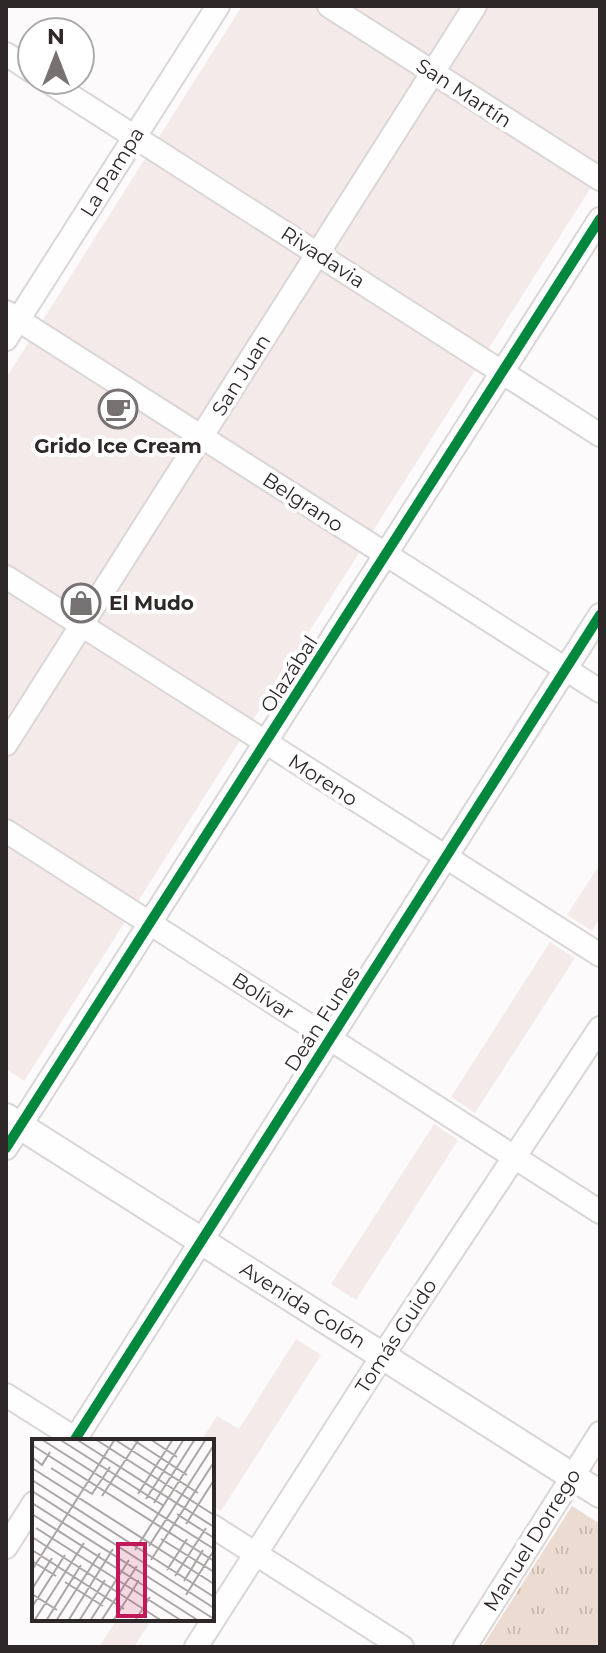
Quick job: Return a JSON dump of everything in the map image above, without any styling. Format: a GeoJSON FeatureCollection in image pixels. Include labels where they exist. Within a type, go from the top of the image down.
{"type":"FeatureCollection","features":[{"type":"Feature","properties":{"kind":"main road","name":"Avenida Colón"},"geometry":{"type":"LineString","coordinates":[[11,1130],[201,1240],[600,1494]]}},
{"type":"Feature","properties":{"kind":"street","name":"La Pampa"},"geometry":{"type":"LineString","coordinates":[[6,339],[12,316],[135,136],[218,6]]}},
{"type":"Feature","properties":{"kind":"street","name":"San Martín"},"geometry":{"type":"LineString","coordinates":[[329,6],[600,179]]}},
{"type":"Feature","properties":{"kind":"street","name":"San Juan"},"geometry":{"type":"LineString","coordinates":[[6,744],[475,6]]}},
{"type":"Feature","properties":{"kind":"street","name":"Rivadavia"},"geometry":{"type":"LineString","coordinates":[[71,96],[600,435]]}},
{"type":"Feature","properties":{"kind":"street","name":"Olazábal"},"geometry":{"type":"LineString","coordinates":[[11,1130],[150,923],[600,219]]}},
{"type":"Feature","properties":{"kind":"street","name":"Belgrano"},"geometry":{"type":"LineString","coordinates":[[12,316],[600,691]]}},
{"type":"Feature","properties":{"kind":"street","name":"Moreno"},"geometry":{"type":"LineString","coordinates":[[6,577],[600,955]]}},
{"type":"Feature","properties":{"kind":"street","name":"Deán Funes"},"geometry":{"type":"LineString","coordinates":[[77,1439],[600,615]]}},
{"type":"Feature","properties":{"kind":"street","name":"Bolívar"},"geometry":{"type":"LineString","coordinates":[[6,831],[600,1212]]}},
{"type":"Feature","properties":{"kind":"street","name":"Tomás Guido"},"geometry":{"type":"LineString","coordinates":[[214,1619],[383,1355],[600,1028]]}},
{"type":"Feature","properties":{"kind":"street"},"geometry":{"type":"LineString","coordinates":[[6,1395],[74,1439]]}},
{"type":"Feature","properties":{"kind":"street","name":"Manuel Dorrego"},"geometry":{"type":"LineString","coordinates":[[465,1647],[600,1433]]}},
{"type":"Feature","properties":{"kind":"street"},"geometry":{"type":"LineString","coordinates":[[6,1547],[32,1506]]}},
{"type":"Feature","properties":{"kind":"street"},"geometry":{"type":"LineString","coordinates":[[214,1527],[402,1647]]}},
{"type":"Feature","properties":{"kind":"street","name":"Tomás Guido"},"geometry":{"type":"LineString","coordinates":[[196,1647],[213,1621]]}},
{"type":"Feature","properties":{"kind":"shaded area"},"geometry":{"type":"Polygon","coordinates":[[[242,6],[600,6],[600,173],[24,1081],[6,1069],[6,378],[242,6]]]}},
{"type":"Feature","properties":{"kind":"shaded area"},"geometry":{"type":"Polygon","coordinates":[[[600,864],[600,918],[592,931],[567,915],[600,864]]]}},
{"type":"Feature","properties":{"kind":"shaded area"},"geometry":{"type":"Polygon","coordinates":[[[550,942],[575,958],[475,1113],[451,1097],[550,942]]]}},
{"type":"Feature","properties":{"kind":"shaded area"},"geometry":{"type":"Polygon","coordinates":[[[434,1124],[458,1140],[356,1300],[331,1284],[434,1124]]]}},
{"type":"Feature","properties":{"kind":"shaded area"},"geometry":{"type":"Polygon","coordinates":[[[296,1339],[321,1355],[221,1511],[214,1507],[214,1439],[202,1439],[217,1416],[239,1429],[296,1339]]]}},
{"type":"Feature","properties":{"kind":"shaded area"},"geometry":{"type":"Polygon","coordinates":[[[116,1621],[151,1621],[134,1647],[99,1647],[116,1621]]]}},
{"type":"Feature","properties":{"kind":"green space"},"geometry":{"type":"Polygon","coordinates":[[[572,1506],[600,1524],[600,1647],[482,1647],[572,1506]]]}},
{"type":"Feature","properties":{"kind":"cycle path"},"geometry":{"type":"LineString","coordinates":[[6,1148],[600,219]]}},
{"type":"Feature","properties":{"kind":"cycle path"},"geometry":{"type":"LineString","coordinates":[[75,1439],[600,615]]}},
{"type":"Feature","properties":{"kind":"place","name":"Grido Ice Cream"},"geometry":{"type":"Point","coordinates":[118,409]}},
{"type":"Feature","properties":{"kind":"place","name":"El Mudo"},"geometry":{"type":"Point","coordinates":[81,603]}}]}
